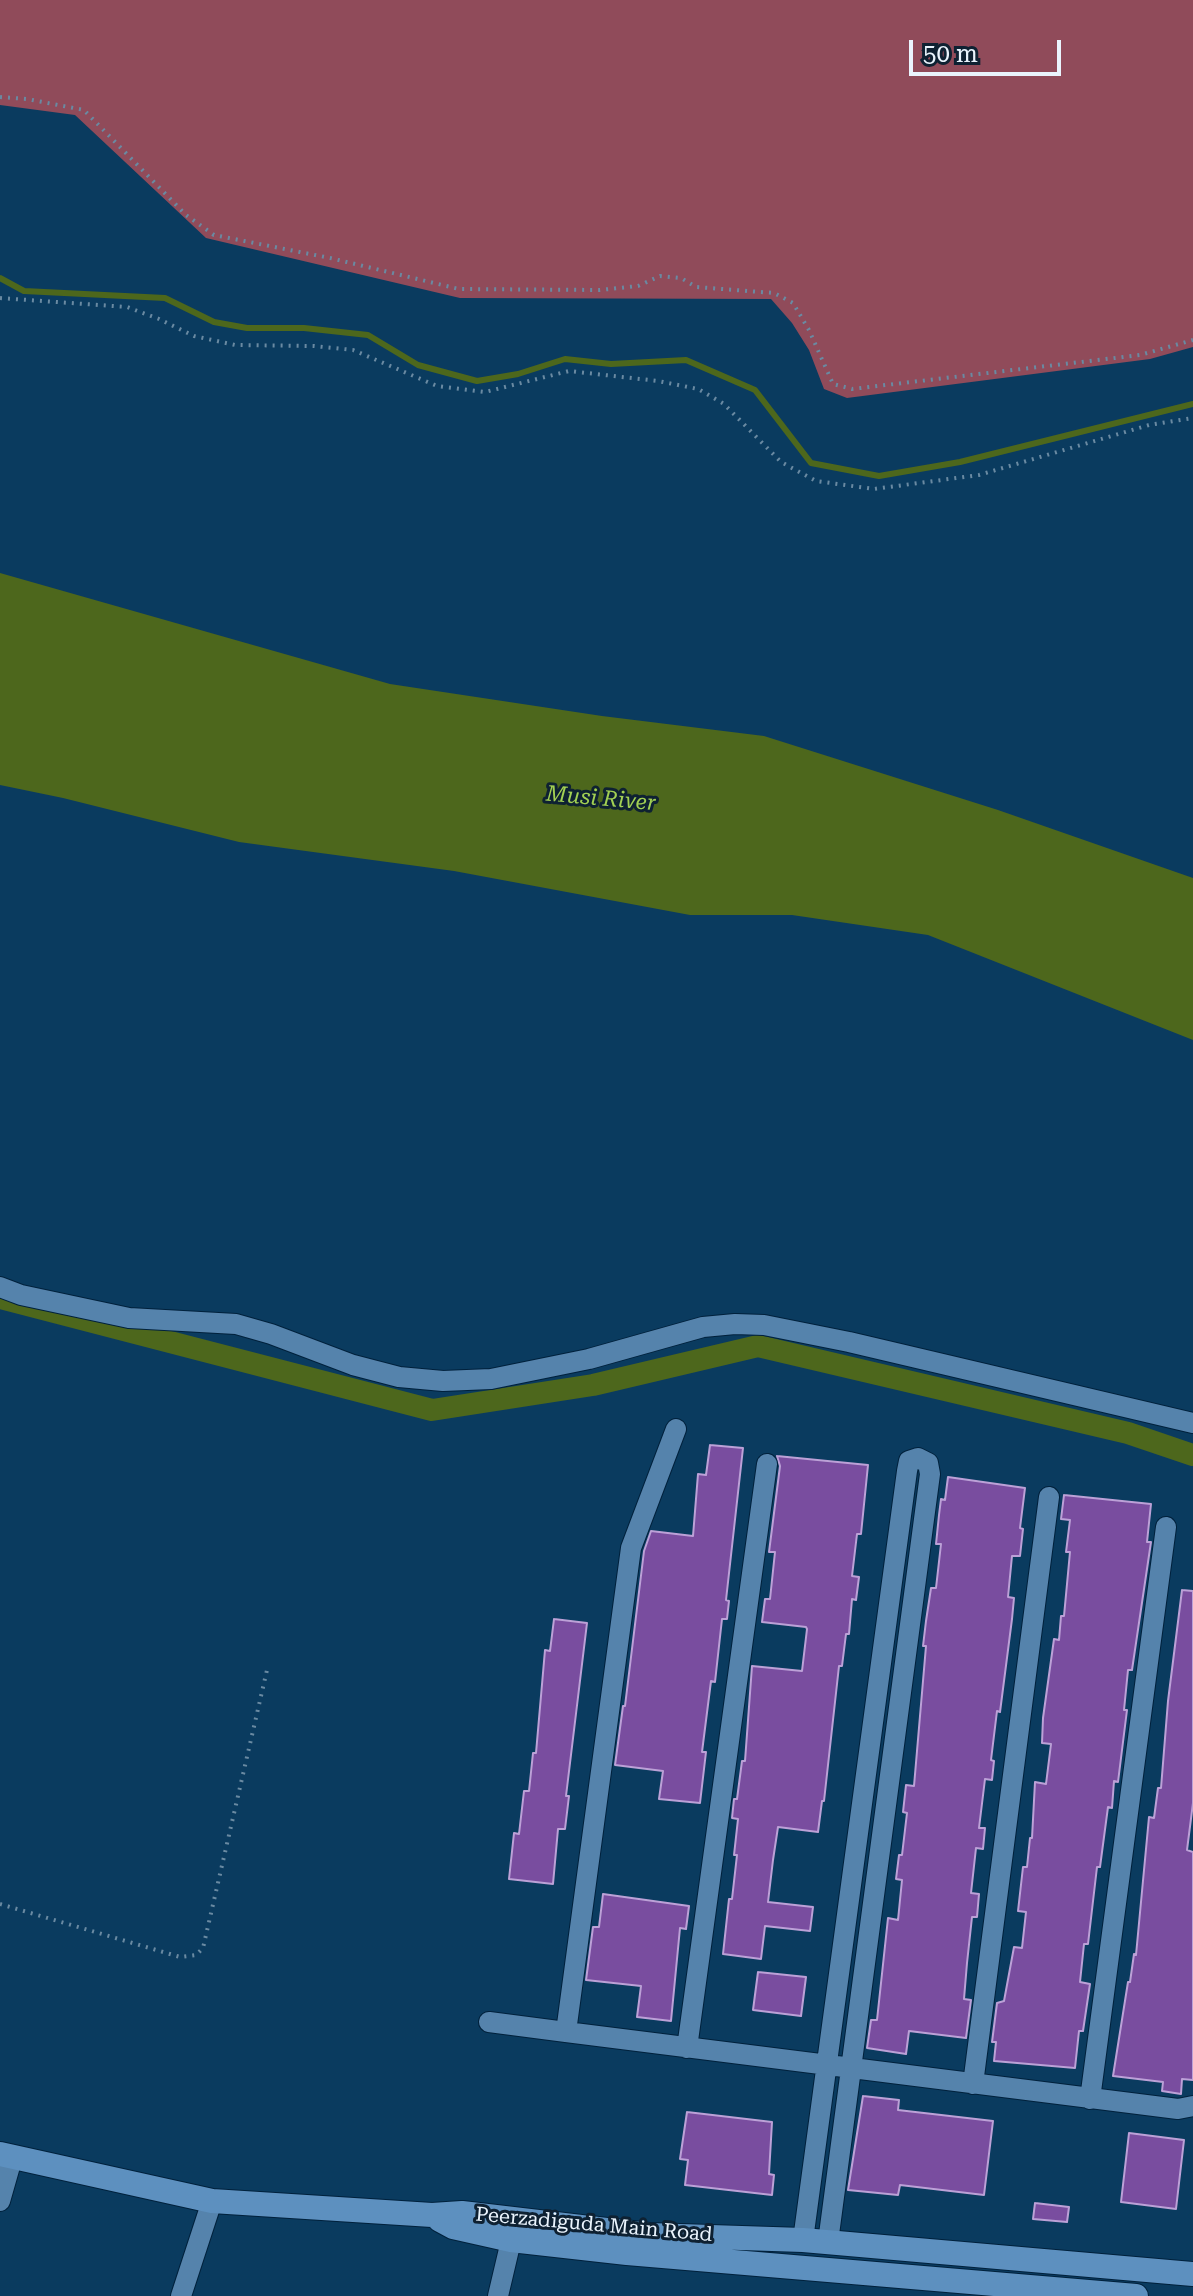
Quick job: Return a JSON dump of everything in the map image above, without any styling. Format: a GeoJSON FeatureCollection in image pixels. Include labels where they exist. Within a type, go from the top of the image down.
{"type":"FeatureCollection","features":[{"type":"Feature","properties":{"kind":"street"},"geometry":{"type":"LineString","coordinates":[[0,1287],[21,1295],[129,1318],[236,1324],[353,1365],[399,1377],[443,1381],[491,1379],[589,1359],[703,1327],[764,1325],[1193,1423]]}},
{"type":"Feature","properties":{"kind":"street"},"geometry":{"type":"LineString","coordinates":[[566,2032],[631,1548],[676,1429]]}},
{"type":"Feature","properties":{"kind":"street"},"geometry":{"type":"LineString","coordinates":[[918,1458],[928,1463],[930,1474],[852,2069],[816,2241],[827,2065],[907,1471],[909,1461],[918,1458]]}},
{"type":"Feature","properties":{"kind":"street"},"geometry":{"type":"LineString","coordinates":[[687,2048],[767,1464]]}},
{"type":"Feature","properties":{"kind":"street"},"geometry":{"type":"LineString","coordinates":[[973,2084],[1049,1497]]}},
{"type":"Feature","properties":{"kind":"street"},"geometry":{"type":"LineString","coordinates":[[1090,2099],[1166,1527]]}},
{"type":"Feature","properties":{"kind":"street"},"geometry":{"type":"LineString","coordinates":[[489,2022],[1090,2099],[1178,2109],[1193,2106]]}},
{"type":"Feature","properties":{"kind":"street"},"geometry":{"type":"LineString","coordinates":[[0,2201],[6,2156],[212,2201],[432,2215],[453,2227],[513,2230],[627,2253],[1136,2296]]}},
{"type":"Feature","properties":{"kind":"street"},"geometry":{"type":"LineString","coordinates":[[181,2296],[212,2201]]}},
{"type":"Feature","properties":{"kind":"street"},"geometry":{"type":"LineString","coordinates":[[498,2296],[513,2230]]}},
{"type":"Feature","properties":{"kind":"street","name":"Peerzadiguda Main Road"},"geometry":{"type":"LineString","coordinates":[[513,2230],[816,2241],[1193,2274]]}},
{"type":"Feature","properties":{"kind":"path"},"geometry":{"type":"LineString","coordinates":[[0,97],[84,110],[186,215],[214,235],[330,258],[459,289],[600,290],[638,286],[660,276],[681,278],[696,287],[774,293],[793,303],[833,384],[852,389],[1140,355],[1193,340]]}},
{"type":"Feature","properties":{"kind":"path"},"geometry":{"type":"LineString","coordinates":[[0,298],[127,307],[194,336],[235,345],[353,350],[437,386],[485,392],[569,371],[698,389],[724,404],[781,462],[816,481],[874,489],[979,475],[1149,425],[1193,418]]}},
{"type":"Feature","properties":{"kind":"path"},"geometry":{"type":"LineString","coordinates":[[0,1904],[180,1957],[196,1955],[203,1948],[267,1670]]}},
{"type":"Feature","properties":{"kind":"shaded area"},"geometry":{"type":"Polygon","coordinates":[[[0,0],[1193,0],[1193,347],[1150,359],[847,398],[824,389],[809,350],[792,323],[771,299],[460,298],[206,238],[75,115],[0,105],[0,0]]]}},
{"type":"Feature","properties":{"kind":"water","name":"Musi River"},"geometry":{"type":"Polygon","coordinates":[[[0,573],[390,684],[602,716],[764,736],[998,810],[1193,878],[1193,1040],[928,935],[792,915],[690,915],[454,871],[239,842],[0,785],[0,573]]]}},
{"type":"Feature","properties":{"kind":"building"},"geometry":{"type":"Polygon","coordinates":[[[710,1445],[743,1448],[726,1600],[729,1601],[727,1619],[722,1619],[715,1682],[711,1681],[702,1752],[706,1752],[700,1803],[659,1799],[663,1771],[615,1765],[644,1551],[651,1531],[693,1536],[698,1474],[706,1475],[710,1445]]]}},
{"type":"Feature","properties":{"kind":"building"},"geometry":{"type":"Polygon","coordinates":[[[777,1456],[868,1465],[861,1534],[857,1534],[852,1576],[859,1577],[856,1600],[852,1599],[849,1634],[846,1634],[842,1666],[839,1666],[818,1832],[778,1827],[773,1860],[768,1902],[813,1907],[810,1931],[765,1926],[761,1959],[723,1954],[737,1855],[734,1855],[738,1819],[732,1818],[742,1761],[745,1761],[752,1666],[802,1671],[807,1629],[762,1622],[765,1599],[770,1599],[775,1552],[769,1552],[780,1466],[777,1456]]]}},
{"type":"Feature","properties":{"kind":"building"},"geometry":{"type":"Polygon","coordinates":[[[948,1477],[1025,1488],[1020,1528],[1023,1529],[1020,1556],[1012,1556],[1008,1597],[1014,1598],[1012,1619],[1000,1712],[997,1711],[991,1760],[994,1761],[992,1780],[985,1779],[979,1828],[985,1828],[983,1849],[976,1848],[971,1893],[979,1894],[977,1917],[972,1917],[967,1963],[964,1999],[971,2000],[966,2038],[909,2031],[906,2054],[867,2048],[871,2020],[877,2020],[888,1918],[898,1920],[902,1880],[896,1879],[907,1813],[903,1812],[906,1785],[914,1786],[926,1646],[923,1646],[931,1588],[936,1588],[941,1544],[936,1544],[939,1515],[948,1477]]]}},
{"type":"Feature","properties":{"kind":"building"},"geometry":{"type":"Polygon","coordinates":[[[1064,1495],[1151,1504],[1147,1542],[1151,1542],[1132,1670],[1128,1670],[1124,1710],[1127,1710],[1118,1782],[1114,1781],[1112,1808],[1108,1807],[1088,1944],[1084,1944],[1080,1982],[1090,1984],[1083,2031],[1079,2031],[1075,2068],[994,2061],[996,2042],[992,2042],[997,2003],[1004,2001],[1014,1947],[1022,1948],[1026,1912],[1018,1911],[1023,1867],[1027,1867],[1032,1838],[1035,1782],[1046,1784],[1051,1744],[1042,1743],[1043,1718],[1054,1639],[1059,1640],[1061,1616],[1064,1616],[1070,1552],[1066,1552],[1070,1520],[1061,1519],[1064,1495]]]}},
{"type":"Feature","properties":{"kind":"building"},"geometry":{"type":"Polygon","coordinates":[[[1182,1590],[1193,1591],[1193,1803],[1187,1850],[1193,1852],[1193,2080],[1182,2079],[1181,2094],[1162,2091],[1163,2082],[1113,2076],[1128,1982],[1136,1955],[1149,1817],[1154,1818],[1158,1788],[1161,1788],[1182,1590]]]}},
{"type":"Feature","properties":{"kind":"building"},"geometry":{"type":"Polygon","coordinates":[[[554,1619],[587,1623],[566,1796],[569,1796],[565,1829],[558,1829],[553,1884],[509,1879],[514,1833],[519,1834],[524,1791],[529,1791],[533,1753],[536,1753],[545,1650],[550,1651],[554,1619]]]}},
{"type":"Feature","properties":{"kind":"building"},"geometry":{"type":"Polygon","coordinates":[[[603,1894],[689,1906],[686,1929],[680,1928],[671,2021],[637,2017],[641,1986],[586,1980],[593,1927],[599,1927],[603,1894]]]}},
{"type":"Feature","properties":{"kind":"building"},"geometry":{"type":"Polygon","coordinates":[[[758,1972],[806,1977],[801,2016],[753,2010],[758,1972]]]}},
{"type":"Feature","properties":{"kind":"building"},"geometry":{"type":"Polygon","coordinates":[[[863,2096],[899,2100],[898,2110],[993,2121],[984,2195],[900,2185],[898,2195],[848,2190],[863,2096]]]}},
{"type":"Feature","properties":{"kind":"building"},"geometry":{"type":"Polygon","coordinates":[[[687,2112],[772,2122],[769,2174],[774,2175],[772,2195],[685,2185],[688,2160],[680,2159],[687,2112]]]}},
{"type":"Feature","properties":{"kind":"building"},"geometry":{"type":"Polygon","coordinates":[[[1129,2133],[1184,2140],[1176,2209],[1121,2202],[1129,2133]]]}},
{"type":"Feature","properties":{"kind":"building"},"geometry":{"type":"Polygon","coordinates":[[[1035,2203],[1069,2207],[1067,2222],[1033,2219],[1035,2203]]]}},
{"type":"Feature","properties":{"kind":"waterway"},"geometry":{"type":"LineString","coordinates":[[0,278],[24,291],[165,298],[214,322],[247,328],[304,328],[368,335],[418,365],[477,381],[518,374],[565,359],[611,364],[686,360],[755,390],[811,463],[879,476],[960,462],[1193,404]]}},
{"type":"Feature","properties":{"kind":"waterway"},"geometry":{"type":"LineString","coordinates":[[0,1298],[432,1410],[593,1385],[758,1346],[1128,1433],[1193,1455]]}}]}
